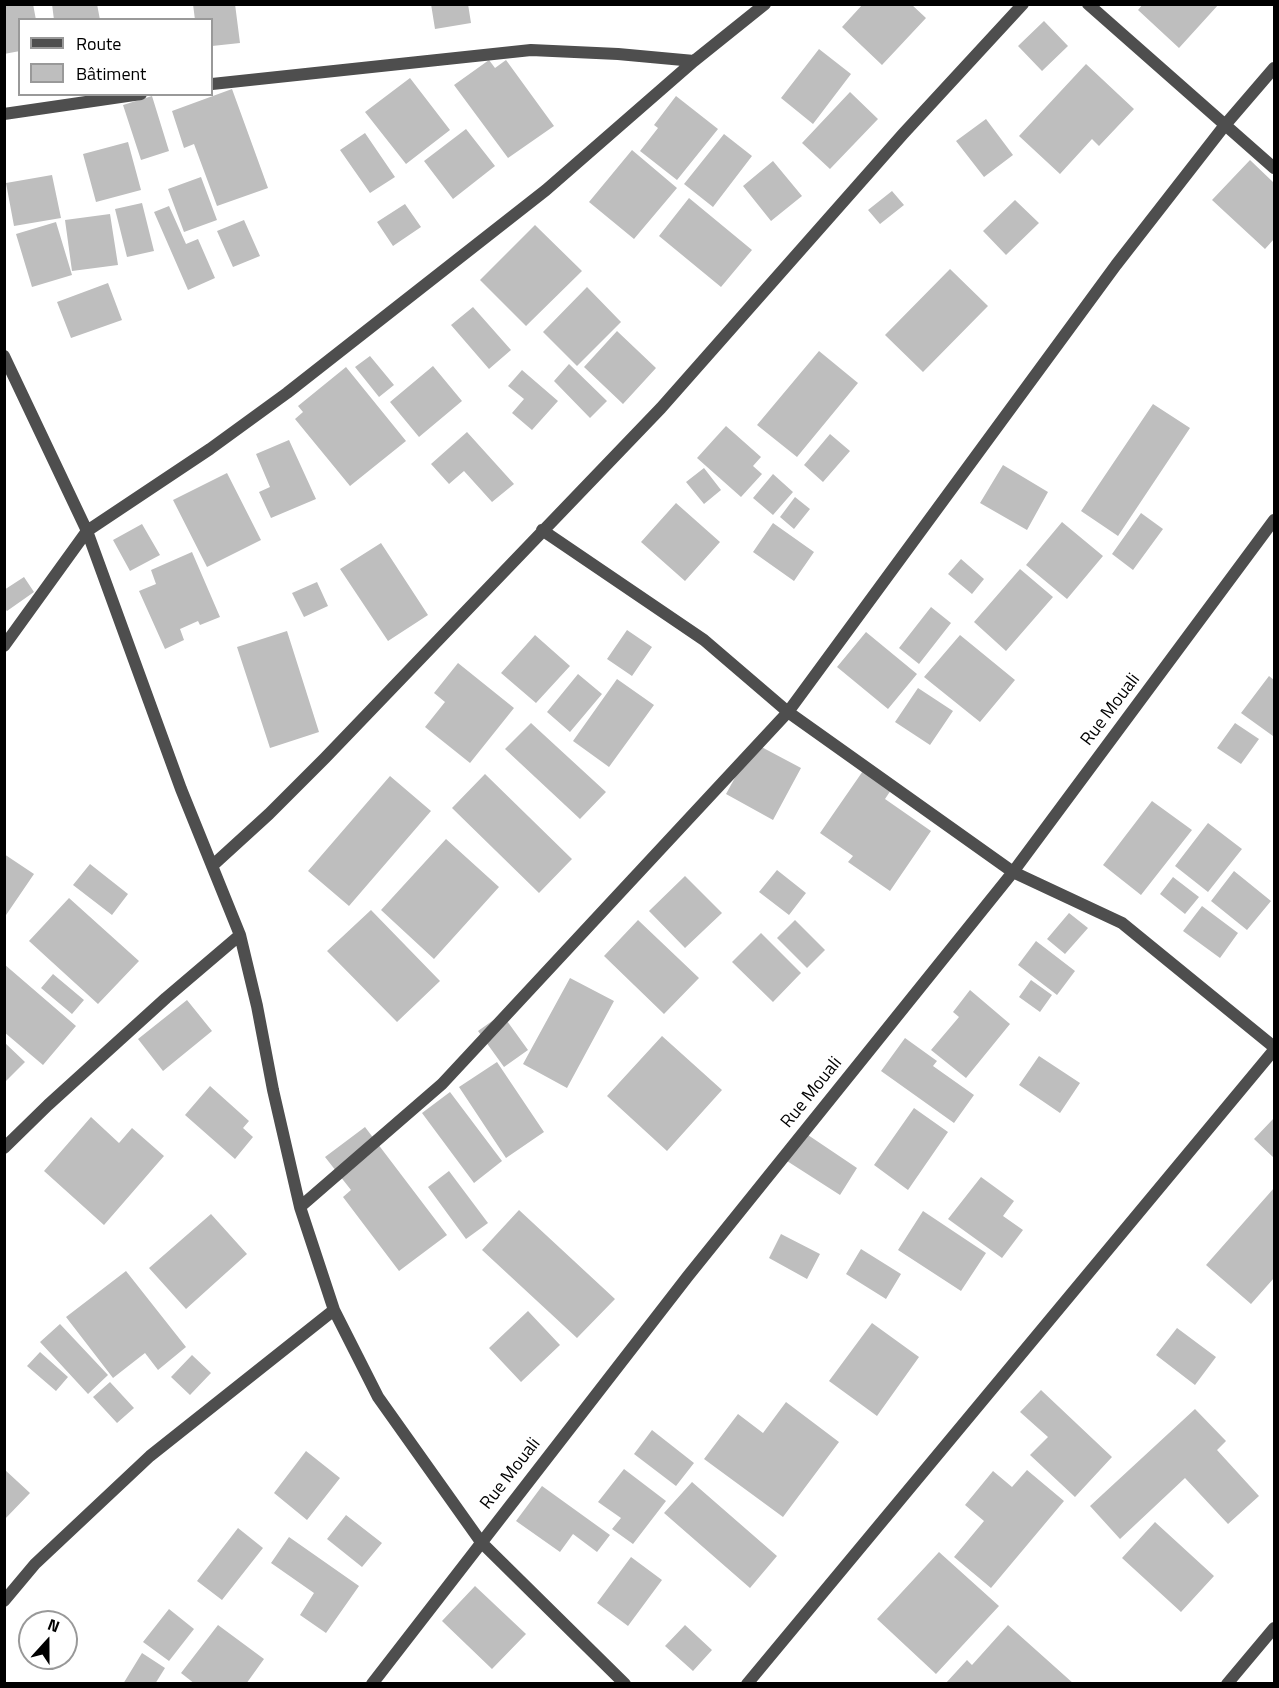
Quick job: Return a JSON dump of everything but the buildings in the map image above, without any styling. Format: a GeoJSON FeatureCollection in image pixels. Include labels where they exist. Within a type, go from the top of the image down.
{"type":"FeatureCollection","features":[{"type":"Feature","properties":{"kind":"street"},"geometry":{"type":"LineString","coordinates":[[4,646],[87,531],[135,501],[287,393],[546,190],[694,61],[765,4]]}},
{"type":"Feature","properties":{"kind":"street"},"geometry":{"type":"LineString","coordinates":[[212,866],[269,814],[661,408],[895,143],[1023,4]]}},
{"type":"Feature","properties":{"kind":"street"},"geometry":{"type":"LineString","coordinates":[[1088,4],[1275,168]]}},
{"type":"Feature","properties":{"kind":"street"},"geometry":{"type":"LineString","coordinates":[[213,84],[531,50],[618,54],[694,61]]}},
{"type":"Feature","properties":{"kind":"street"},"geometry":{"type":"LineString","coordinates":[[300,1207],[442,1084],[788,712],[1102,284],[1225,125],[1275,68]]}},
{"type":"Feature","properties":{"kind":"street"},"geometry":{"type":"LineString","coordinates":[[4,114],[127,96]]}},
{"type":"Feature","properties":{"kind":"street"},"geometry":{"type":"LineString","coordinates":[[4,357],[87,531],[181,789],[240,935],[300,1207],[334,1310],[378,1397],[481,1542],[625,1683]]}},
{"type":"Feature","properties":{"kind":"street"},"geometry":{"type":"LineString","coordinates":[[4,387],[17,385]]}},
{"type":"Feature","properties":{"kind":"street","name":"Rue Mouali"},"geometry":{"type":"LineString","coordinates":[[372,1683],[696,1266],[1013,872],[1275,520]]}},
{"type":"Feature","properties":{"kind":"street"},"geometry":{"type":"LineString","coordinates":[[542,530],[704,640],[788,712],[1013,872],[1122,922],[1275,1048],[747,1683]]}},
{"type":"Feature","properties":{"kind":"street"},"geometry":{"type":"LineString","coordinates":[[4,1148],[166,998],[240,935]]}},
{"type":"Feature","properties":{"kind":"street"},"geometry":{"type":"LineString","coordinates":[[4,1601],[35,1564],[150,1456],[334,1310]]}},
{"type":"Feature","properties":{"kind":"street"},"geometry":{"type":"LineString","coordinates":[[1227,1683],[1275,1629]]}}]}
